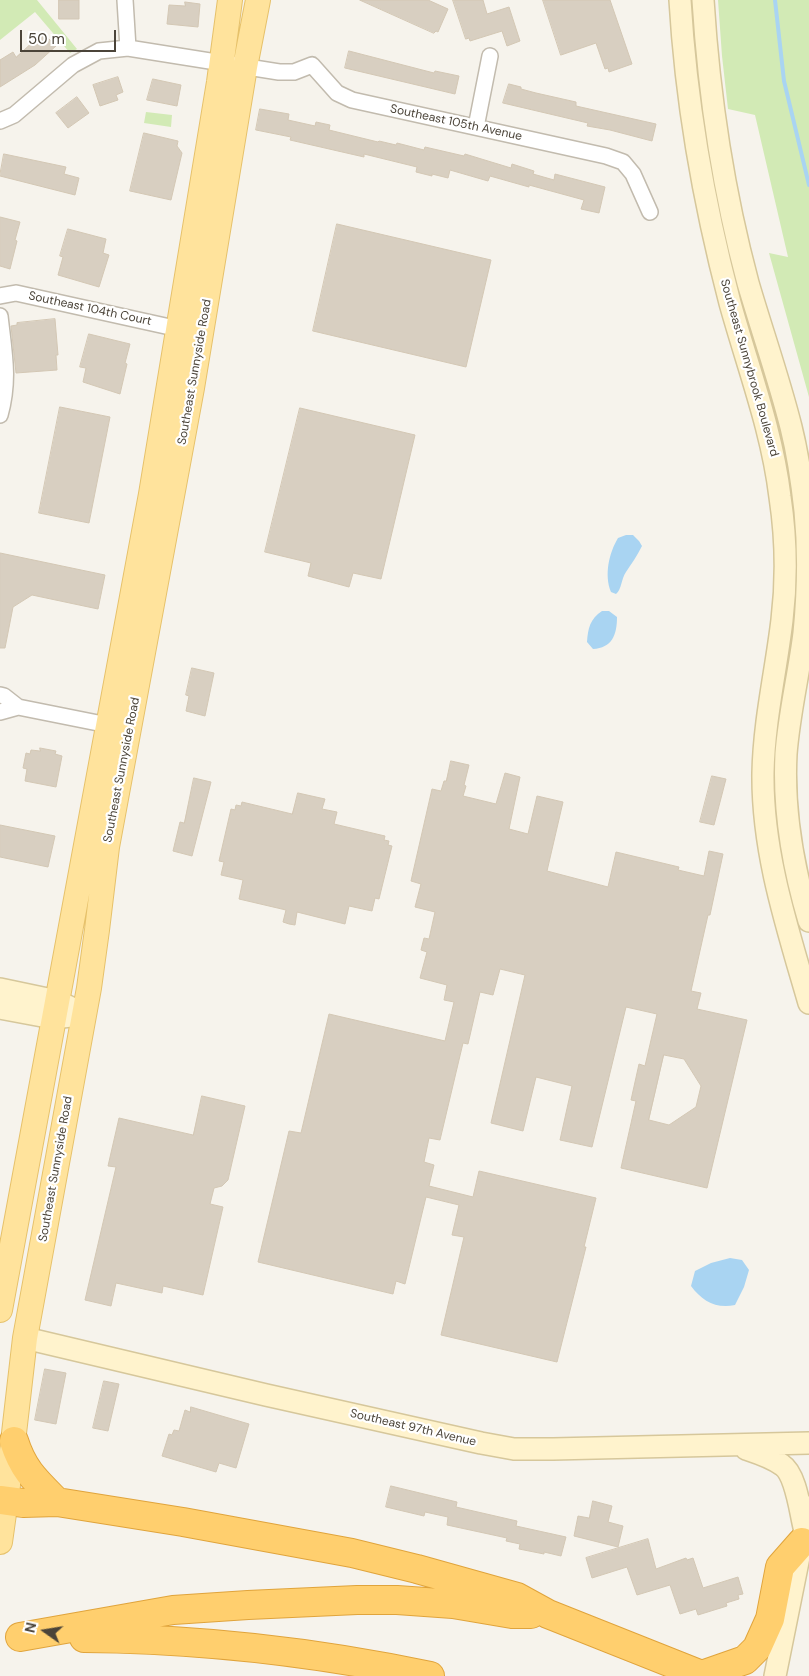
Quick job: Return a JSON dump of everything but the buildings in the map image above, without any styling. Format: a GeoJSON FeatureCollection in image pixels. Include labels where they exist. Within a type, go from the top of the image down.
{"type":"FeatureCollection","features":[{"type":"Feature","properties":{"kind":"highway"},"geometry":{"type":"LineString","coordinates":[[14,1441],[24,1466],[57,1502]]}},
{"type":"Feature","properties":{"kind":"highway"},"geometry":{"type":"LineString","coordinates":[[3,1500],[23,1503],[57,1502],[184,1522],[352,1553],[434,1573],[517,1598],[548,1614],[703,1676],[745,1660],[757,1648],[770,1619],[780,1567],[803,1536]]}},
{"type":"Feature","properties":{"kind":"highway"},"geometry":{"type":"LineString","coordinates":[[10,1637],[173,1610],[317,1602],[397,1600],[453,1604],[512,1614],[548,1614]]}},
{"type":"Feature","properties":{"kind":"highway"},"geometry":{"type":"LineString","coordinates":[[10,1637],[151,1639],[212,1643],[306,1653],[430,1676]]}},
{"type":"Feature","properties":{"kind":"main road","name":"Southeast Sunnyside Road"},"geometry":{"type":"LineString","coordinates":[[0,1310],[151,494],[222,63],[230,0]]}},
{"type":"Feature","properties":{"kind":"main road","name":"Southeast Sunnyside Road"},"geometry":{"type":"LineString","coordinates":[[0,1542],[3,1500],[14,1441],[25,1338],[84,1014],[98,930],[107,847],[192,388],[245,67],[258,0]]}},
{"type":"Feature","properties":{"kind":"main road","name":"Southeast Sunnybrook Boulevard"},"geometry":{"type":"LineString","coordinates":[[680,0],[691,119],[709,215],[734,317],[768,428],[780,497],[784,533],[785,572],[782,618],[765,738],[763,772],[765,827],[777,890],[809,1003]]}},
{"type":"Feature","properties":{"kind":"main road","name":"Southeast Sunnybrook Boulevard"},"geometry":{"type":"LineString","coordinates":[[703,0],[709,80],[728,196],[748,282],[792,430],[805,514],[808,568],[803,634],[788,741],[786,774],[788,822],[796,872],[809,921]]}},
{"type":"Feature","properties":{"kind":"main road"},"geometry":{"type":"LineString","coordinates":[[179,329],[187,333],[189,337],[183,371],[192,388]]}},
{"type":"Feature","properties":{"kind":"main road"},"geometry":{"type":"LineString","coordinates":[[151,494],[158,496],[160,500],[155,534],[163,548]]}},
{"type":"Feature","properties":{"kind":"main road"},"geometry":{"type":"LineString","coordinates":[[788,929],[795,929],[801,934],[809,962]]}},
{"type":"Feature","properties":{"kind":"main road"},"geometry":{"type":"LineString","coordinates":[[0,989],[55,1010]]}},
{"type":"Feature","properties":{"kind":"main road"},"geometry":{"type":"LineString","coordinates":[[0,1008],[55,1010],[84,1014]]}},
{"type":"Feature","properties":{"kind":"main road","name":"Southeast 97th Avenue"},"geometry":{"type":"LineString","coordinates":[[25,1338],[370,1419],[514,1449],[809,1443]]}},
{"type":"Feature","properties":{"kind":"main road"},"geometry":{"type":"LineString","coordinates":[[736,1445],[769,1458],[787,1469],[795,1489],[803,1536]]}},
{"type":"Feature","properties":{"kind":"main road"},"geometry":{"type":"LineString","coordinates":[[775,1676],[809,1508]]}},
{"type":"Feature","properties":{"kind":"street"},"geometry":{"type":"LineString","coordinates":[[125,0],[128,48]]}},
{"type":"Feature","properties":{"kind":"street"},"geometry":{"type":"LineString","coordinates":[[0,121],[14,115],[73,65],[99,51],[128,48],[245,67]]}},
{"type":"Feature","properties":{"kind":"street"},"geometry":{"type":"LineString","coordinates":[[476,126],[490,56]]}},
{"type":"Feature","properties":{"kind":"street","name":"Southeast 105th Avenue"},"geometry":{"type":"LineString","coordinates":[[245,67],[286,73],[303,70],[312,65],[331,88],[344,97],[606,156],[623,162],[633,174],[650,212]]}},
{"type":"Feature","properties":{"kind":"street","name":"Southeast 104th Court"},"geometry":{"type":"LineString","coordinates":[[0,296],[16,293],[179,329]]}},
{"type":"Feature","properties":{"kind":"street"},"geometry":{"type":"LineString","coordinates":[[0,316],[7,376],[5,397],[0,415]]}},
{"type":"Feature","properties":{"kind":"street"},"geometry":{"type":"LineString","coordinates":[[0,695],[18,707]]}},
{"type":"Feature","properties":{"kind":"street"},"geometry":{"type":"LineString","coordinates":[[0,712],[18,707],[108,725]]}},
{"type":"Feature","properties":{"kind":"green space"},"geometry":{"type":"Polygon","coordinates":[[[0,0],[37,0],[77,49],[70,53],[35,12],[0,40],[0,0]]]}},
{"type":"Feature","properties":{"kind":"green space"},"geometry":{"type":"Polygon","coordinates":[[[718,0],[809,0],[809,397],[769,253],[788,257],[755,115],[728,109],[718,0]]]}},
{"type":"Feature","properties":{"kind":"green space"},"geometry":{"type":"Polygon","coordinates":[[[146,112],[172,115],[171,127],[144,123],[146,112]]]}},
{"type":"Feature","properties":{"kind":"water"},"geometry":{"type":"Polygon","coordinates":[[[633,535],[642,546],[624,575],[616,594],[611,592],[609,585],[608,564],[618,538],[633,535]]]}},
{"type":"Feature","properties":{"kind":"water"},"geometry":{"type":"Polygon","coordinates":[[[602,611],[609,611],[617,617],[616,629],[609,643],[593,649],[587,642],[589,628],[595,617],[602,611]]]}},
{"type":"Feature","properties":{"kind":"water"},"geometry":{"type":"Polygon","coordinates":[[[730,1258],[742,1260],[749,1270],[744,1287],[735,1305],[722,1306],[710,1303],[691,1286],[695,1271],[711,1263],[730,1258]]]}},
{"type":"Feature","properties":{"kind":"waterway"},"geometry":{"type":"LineString","coordinates":[[775,0],[784,81],[809,185]]}}]}
